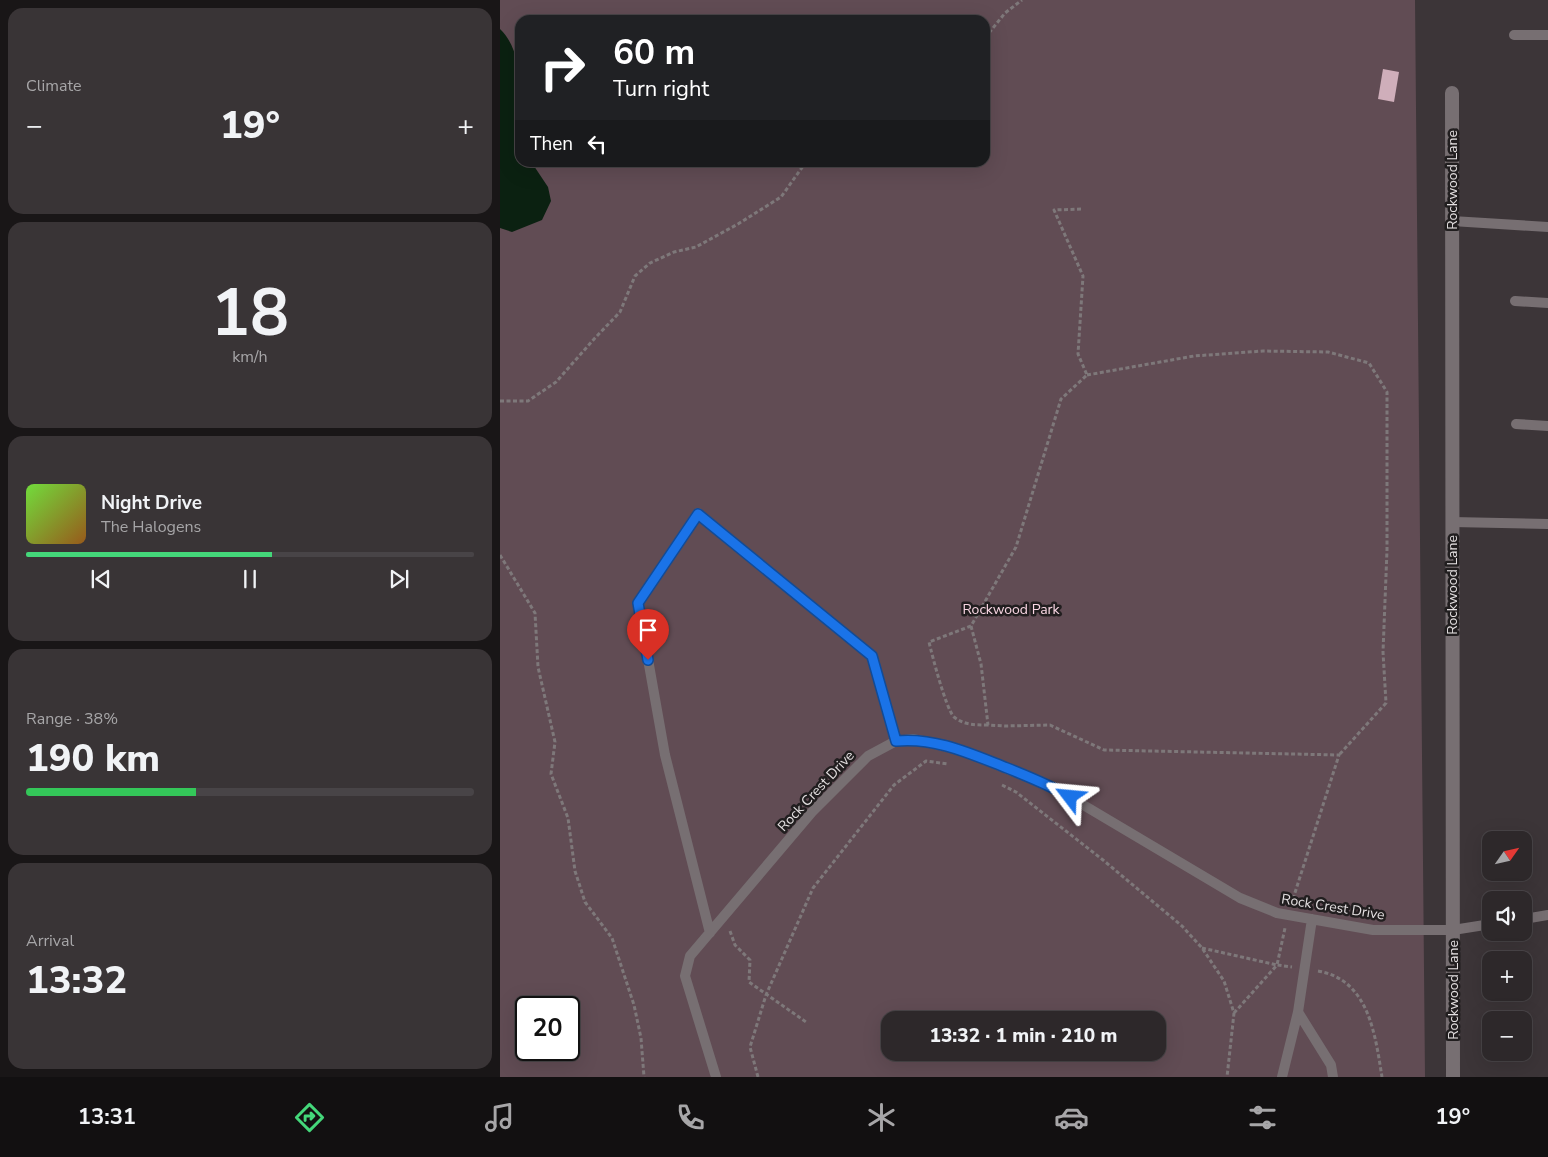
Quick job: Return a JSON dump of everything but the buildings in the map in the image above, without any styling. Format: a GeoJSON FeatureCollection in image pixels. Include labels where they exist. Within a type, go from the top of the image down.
{"type":"FeatureCollection","features":[{"type":"Feature","properties":{"kind":"street","name":"Rockwood Lane"},"geometry":{"type":"LineString","coordinates":[[1452,93],[1453,1077]]}},
{"type":"Feature","properties":{"kind":"lane"},"geometry":{"type":"LineString","coordinates":[[1514,35],[1548,35]]}},
{"type":"Feature","properties":{"kind":"lane"},"geometry":{"type":"LineString","coordinates":[[1452,221],[1548,227]]}},
{"type":"Feature","properties":{"kind":"lane"},"geometry":{"type":"LineString","coordinates":[[1515,301],[1548,303]]}},
{"type":"Feature","properties":{"kind":"lane"},"geometry":{"type":"LineString","coordinates":[[1516,424],[1548,426]]}},
{"type":"Feature","properties":{"kind":"lane"},"geometry":{"type":"LineString","coordinates":[[710,933],[665,754],[638,603],[698,514],[872,656],[896,741]]}},
{"type":"Feature","properties":{"kind":"lane"},"geometry":{"type":"LineString","coordinates":[[1452,522],[1548,524]]}},
{"type":"Feature","properties":{"kind":"lane","name":"Rock Crest Drive"},"geometry":{"type":"LineString","coordinates":[[716,1077],[685,976],[690,956],[812,812],[868,756],[896,741],[913,739],[958,749],[1053,787],[1240,898],[1277,913],[1373,930],[1452,930],[1482,925]]}},
{"type":"Feature","properties":{"kind":"lane"},"geometry":{"type":"LineString","coordinates":[[1532,918],[1548,916]]}},
{"type":"Feature","properties":{"kind":"lane"},"geometry":{"type":"LineString","coordinates":[[1282,1077],[1298,1012],[1312,919]]}},
{"type":"Feature","properties":{"kind":"lane"},"geometry":{"type":"LineString","coordinates":[[1298,1012],[1331,1065],[1333,1077]]}},
{"type":"Feature","properties":{"kind":"path"},"geometry":{"type":"LineString","coordinates":[[990,32],[1005,13],[1022,0]]}},
{"type":"Feature","properties":{"kind":"path"},"geometry":{"type":"LineString","coordinates":[[500,402],[528,401],[556,382],[620,312],[635,276],[650,263],[674,252],[696,247],[781,197],[802,167]]}},
{"type":"Feature","properties":{"kind":"path"},"geometry":{"type":"LineString","coordinates":[[1081,209],[1054,210],[1083,276],[1078,354],[1088,375]]}},
{"type":"Feature","properties":{"kind":"path"},"geometry":{"type":"LineString","coordinates":[[1234,1013],[1277,965],[1288,915],[1339,754],[1386,703],[1383,652],[1387,550],[1387,392],[1369,363],[1328,352],[1263,351],[1194,356],[1088,375],[1061,399],[1016,547],[971,626],[929,642],[938,677],[953,716],[968,724],[1005,726],[1050,725],[1104,750],[1339,754]]}},
{"type":"Feature","properties":{"kind":"path"},"geometry":{"type":"LineString","coordinates":[[500,555],[535,612],[538,667],[555,742],[551,774],[568,818],[574,871],[585,902],[612,938],[634,1005],[641,1038],[644,1077]]}},
{"type":"Feature","properties":{"kind":"path"},"geometry":{"type":"LineString","coordinates":[[971,626],[981,664],[988,725]]}},
{"type":"Feature","properties":{"kind":"path"},"geometry":{"type":"LineString","coordinates":[[758,1077],[750,1047],[766,995],[813,888],[894,785],[926,761],[952,765]]}},
{"type":"Feature","properties":{"kind":"path"},"geometry":{"type":"LineString","coordinates":[[1001,784],[1016,792],[1103,860],[1182,926],[1202,948],[1224,981],[1234,1013],[1227,1077]]}},
{"type":"Feature","properties":{"kind":"path"},"geometry":{"type":"LineString","coordinates":[[724,916],[736,945],[750,960],[749,982],[806,1022]]}},
{"type":"Feature","properties":{"kind":"path"},"geometry":{"type":"LineString","coordinates":[[1202,948],[1277,965],[1327,973],[1350,985],[1366,1009],[1376,1038],[1382,1077]]}},
{"type":"Feature","properties":{"kind":"green space","name":"Rockwood Park"},"geometry":{"type":"Polygon","coordinates":[[[500,0],[1415,0],[1425,1077],[500,1077],[500,0]]]}},
{"type":"Feature","properties":{"kind":"shaded area"},"geometry":{"type":"Polygon","coordinates":[[[500,29],[507,38],[515,55],[515,167],[535,167],[548,187],[551,201],[542,220],[512,232],[500,228],[500,29]]]}},
{"type":"Feature","properties":{"kind":"route"},"geometry":{"type":"LineString","coordinates":[[648,660],[638,603],[698,514],[872,656],[896,741],[913,739],[958,749],[1053,787],[1070,797]]}}]}
